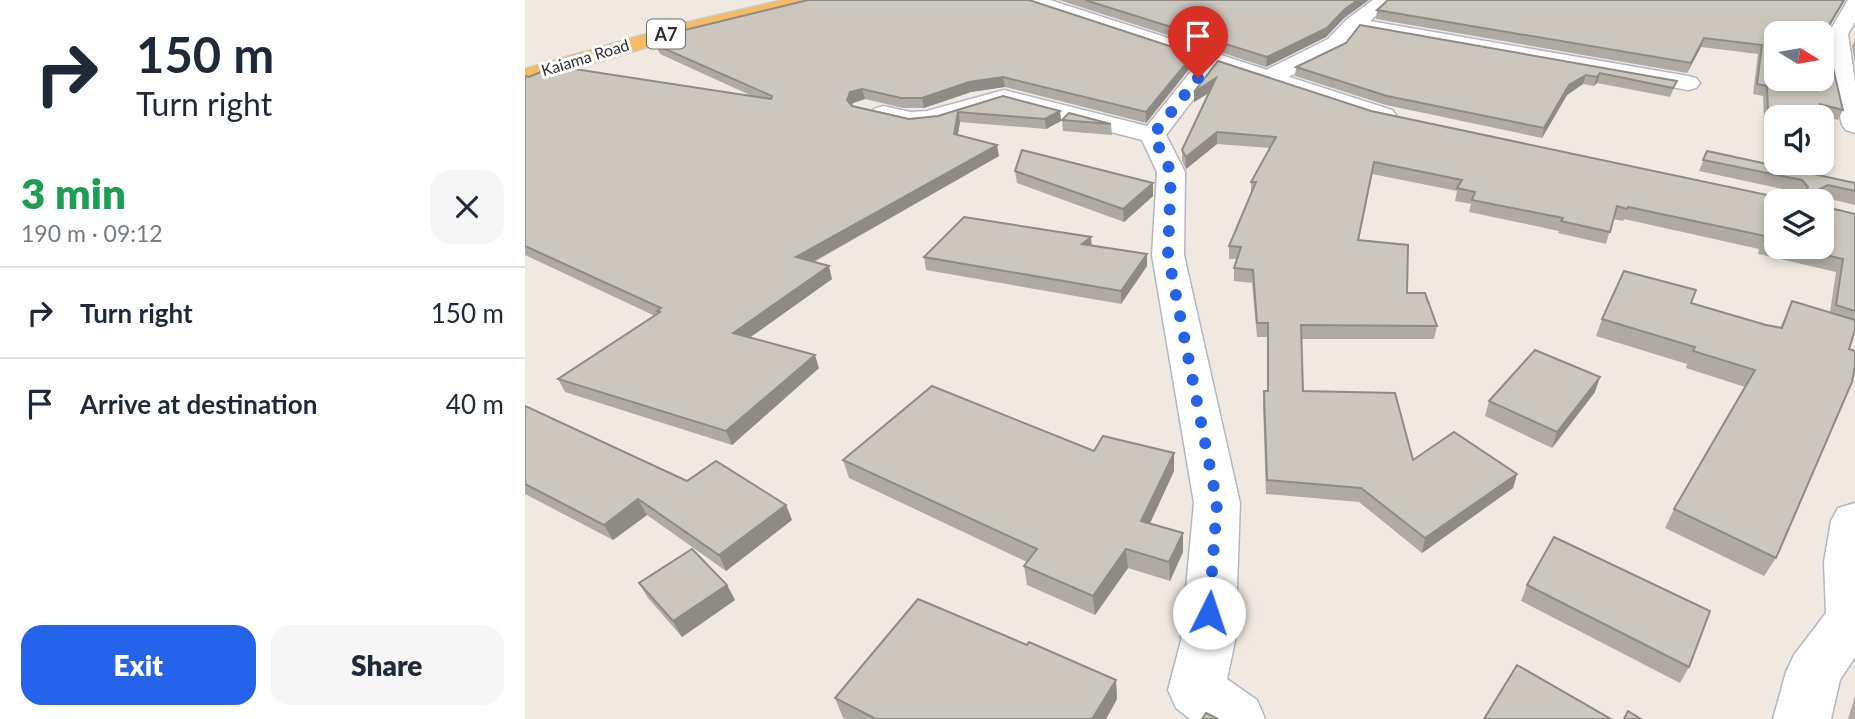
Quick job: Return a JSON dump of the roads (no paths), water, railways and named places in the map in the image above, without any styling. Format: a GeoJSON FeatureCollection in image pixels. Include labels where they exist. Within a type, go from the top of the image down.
{"type":"FeatureCollection","features":[{"type":"Feature","properties":{"kind":"highway","name":"Kaiama Road"},"geometry":{"type":"LineString","coordinates":[[525,76],[666,34],[809,0]]}},
{"type":"Feature","properties":{"kind":"street"},"geometry":{"type":"LineString","coordinates":[[1031,0],[1379,114],[1406,120]]}},
{"type":"Feature","properties":{"kind":"street"},"geometry":{"type":"LineString","coordinates":[[1270,77],[1336,44],[1353,24],[1385,0]]}},
{"type":"Feature","properties":{"kind":"street"},"geometry":{"type":"LineString","coordinates":[[1855,4],[1838,34],[1841,73],[1855,125]]}},
{"type":"Feature","properties":{"kind":"street"},"geometry":{"type":"LineString","coordinates":[[1353,24],[1688,83]]}},
{"type":"Feature","properties":{"kind":"street"},"geometry":{"type":"LineString","coordinates":[[1153,135],[1213,59]]}},
{"type":"Feature","properties":{"kind":"street"},"geometry":{"type":"LineString","coordinates":[[865,109],[903,119],[927,119],[981,100],[1004,97],[1153,135],[1171,172],[1168,255],[1217,503],[1207,641],[1196,690],[1237,719]]}},
{"type":"Feature","properties":{"kind":"street"},"geometry":{"type":"LineString","coordinates":[[1802,719],[1814,673],[1852,618],[1849,562],[1855,521]]}}]}
